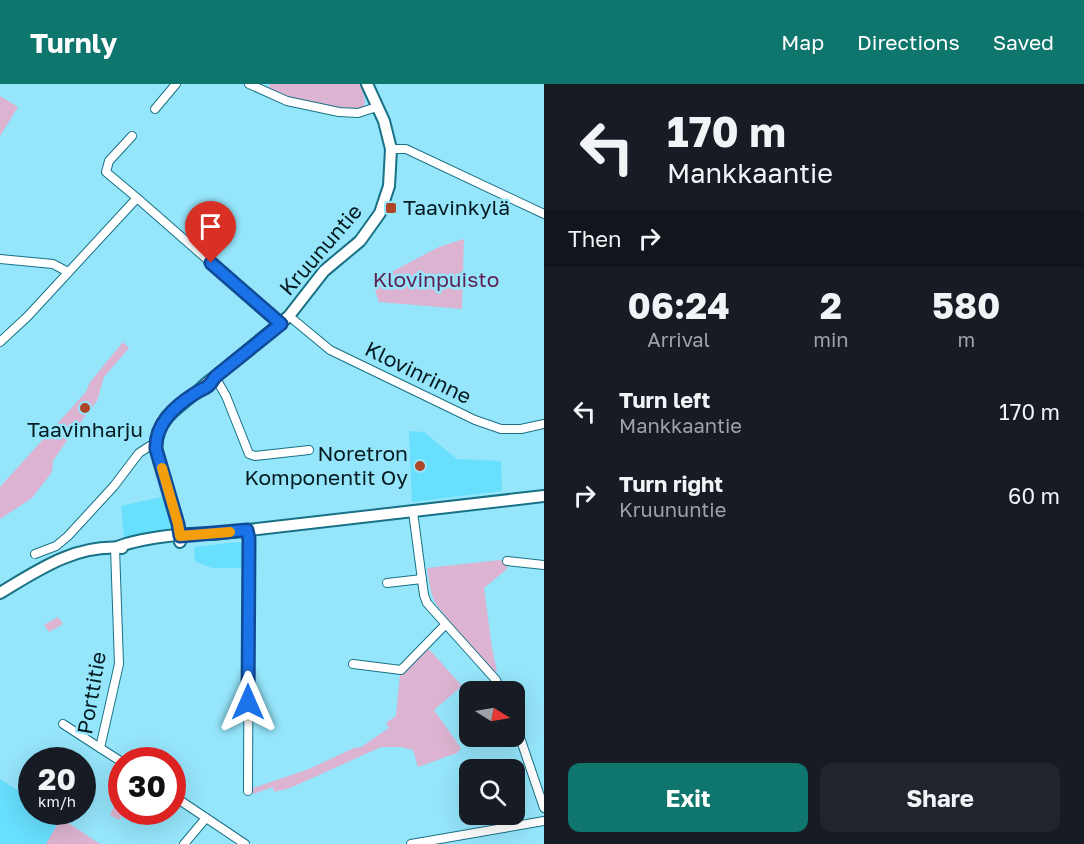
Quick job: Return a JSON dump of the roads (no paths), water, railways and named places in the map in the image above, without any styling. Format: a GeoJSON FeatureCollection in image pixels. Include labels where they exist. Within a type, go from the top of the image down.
{"type":"FeatureCollection","features":[{"type":"Feature","properties":{"kind":"main road","name":"Kruununtie"},"geometry":{"type":"LineString","coordinates":[[156,442],[160,426],[165,419],[196,393],[203,384],[215,377],[285,320],[317,280],[360,241],[374,222],[389,186],[391,150],[388,133],[367,84]]}},
{"type":"Feature","properties":{"kind":"main road"},"geometry":{"type":"LineString","coordinates":[[156,442],[180,539]]}},
{"type":"Feature","properties":{"kind":"main road"},"geometry":{"type":"LineString","coordinates":[[0,593],[56,560],[76,553],[115,548],[132,549],[180,539],[203,539],[214,534],[544,496]]}},
{"type":"Feature","properties":{"kind":"street"},"geometry":{"type":"LineString","coordinates":[[155,109],[176,84]]}},
{"type":"Feature","properties":{"kind":"street"},"geometry":{"type":"LineString","coordinates":[[249,84],[287,101],[339,112],[358,113],[378,107]]}},
{"type":"Feature","properties":{"kind":"street"},"geometry":{"type":"LineString","coordinates":[[132,136],[109,161],[106,172],[285,320]]}},
{"type":"Feature","properties":{"kind":"street"},"geometry":{"type":"LineString","coordinates":[[391,150],[406,149],[544,214]]}},
{"type":"Feature","properties":{"kind":"street"},"geometry":{"type":"LineString","coordinates":[[0,342],[28,316],[136,198]]}},
{"type":"Feature","properties":{"kind":"street"},"geometry":{"type":"LineString","coordinates":[[0,259],[53,264],[68,272]]}},
{"type":"Feature","properties":{"kind":"street","name":"Klovinrinne"},"geometry":{"type":"LineString","coordinates":[[285,320],[330,350],[475,420],[501,429],[521,429],[544,424]]}},
{"type":"Feature","properties":{"kind":"street"},"geometry":{"type":"LineString","coordinates":[[215,377],[226,396],[249,454],[255,456],[309,450]]}},
{"type":"Feature","properties":{"kind":"street"},"geometry":{"type":"LineString","coordinates":[[35,554],[56,546],[68,536],[114,486],[139,453],[156,442]]}},
{"type":"Feature","properties":{"kind":"street"},"geometry":{"type":"LineString","coordinates":[[413,512],[427,603],[496,681]]}},
{"type":"Feature","properties":{"kind":"street"},"geometry":{"type":"LineString","coordinates":[[247,530],[249,539],[248,791]]}},
{"type":"Feature","properties":{"kind":"street","name":"Porttitie"},"geometry":{"type":"LineString","coordinates":[[108,753],[100,748],[119,664],[115,548]]}},
{"type":"Feature","properties":{"kind":"street"},"geometry":{"type":"LineString","coordinates":[[507,561],[544,565]]}},
{"type":"Feature","properties":{"kind":"street"},"geometry":{"type":"LineString","coordinates":[[387,583],[422,579]]}},
{"type":"Feature","properties":{"kind":"street"},"geometry":{"type":"LineString","coordinates":[[353,664],[401,670],[445,625]]}},
{"type":"Feature","properties":{"kind":"street"},"geometry":{"type":"LineString","coordinates":[[63,724],[100,748]]}},
{"type":"Feature","properties":{"kind":"street"},"geometry":{"type":"LineString","coordinates":[[523,747],[544,808]]}},
{"type":"Feature","properties":{"kind":"street"},"geometry":{"type":"LineString","coordinates":[[186,804],[245,844]]}},
{"type":"Feature","properties":{"kind":"street"},"geometry":{"type":"LineString","coordinates":[[184,844],[206,818]]}},
{"type":"Feature","properties":{"kind":"street"},"geometry":{"type":"LineString","coordinates":[[411,844],[544,821]]}},
{"type":"Feature","properties":{"kind":"place","name":"Taavinkylä"},"geometry":{"type":"Point","coordinates":[391,208]}},
{"type":"Feature","properties":{"kind":"place","name":"Taavinharju"},"geometry":{"type":"Point","coordinates":[85,408]}},
{"type":"Feature","properties":{"kind":"place","name":"Noretron Komponentit Oy"},"geometry":{"type":"Point","coordinates":[420,466]}},
{"type":"Feature","properties":{"kind":"park label","name":"Klovinpuisto"},"geometry":{"type":"Point","coordinates":[436,280]}}]}
